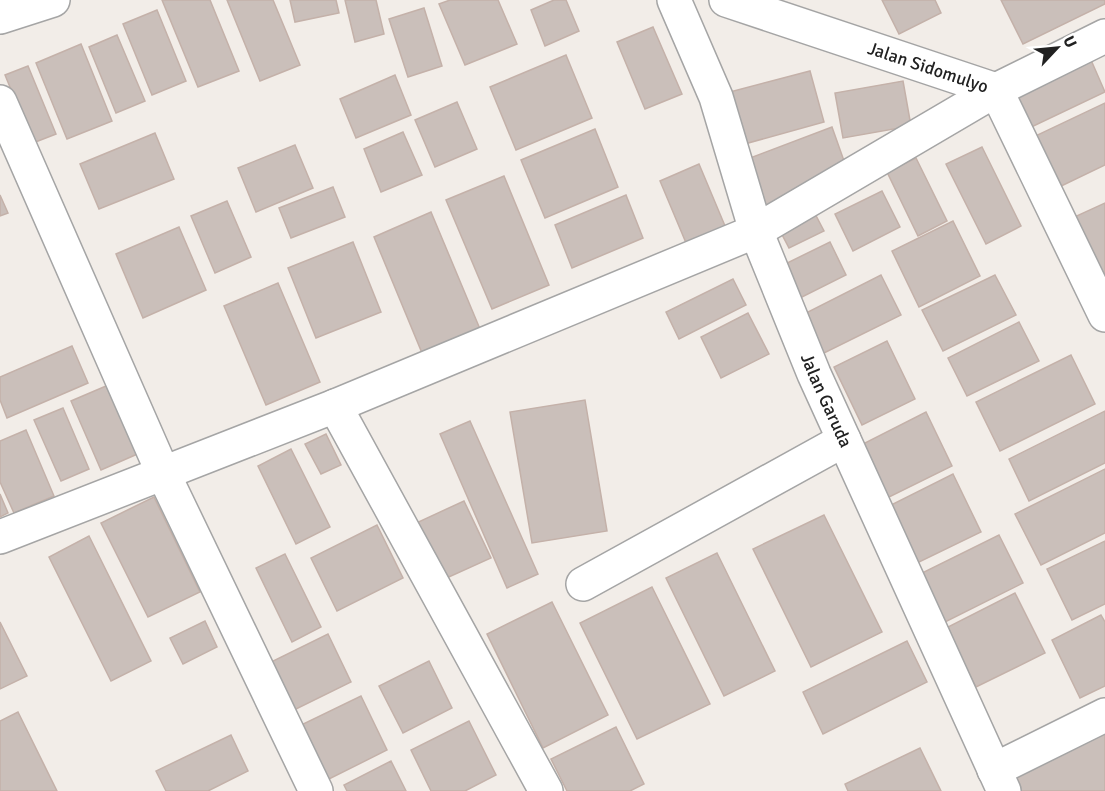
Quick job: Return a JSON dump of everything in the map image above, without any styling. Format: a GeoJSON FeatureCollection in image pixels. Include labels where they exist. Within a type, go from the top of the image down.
{"type":"FeatureCollection","features":[{"type":"Feature","properties":{"kind":"street"},"geometry":{"type":"LineString","coordinates":[[0,17],[53,0]]}},
{"type":"Feature","properties":{"kind":"street","name":"Jalan Garuda"},"geometry":{"type":"LineString","coordinates":[[674,0],[716,97],[756,231],[844,441],[999,781]]}},
{"type":"Feature","properties":{"kind":"street","name":"Jalan Sidomulyo"},"geometry":{"type":"LineString","coordinates":[[726,0],[803,12],[996,90],[1105,315]]}},
{"type":"Feature","properties":{"kind":"street"},"geometry":{"type":"LineString","coordinates":[[0,537],[335,406],[756,231],[996,90],[1105,36]]}},
{"type":"Feature","properties":{"kind":"street"},"geometry":{"type":"LineString","coordinates":[[0,102],[164,473],[316,791]]}},
{"type":"Feature","properties":{"kind":"street"},"geometry":{"type":"LineString","coordinates":[[335,406],[546,791]]}},
{"type":"Feature","properties":{"kind":"street"},"geometry":{"type":"LineString","coordinates":[[583,584],[844,441]]}},
{"type":"Feature","properties":{"kind":"street"},"geometry":{"type":"LineString","coordinates":[[999,781],[1105,715]]}},
{"type":"Feature","properties":{"kind":"building"},"geometry":{"type":"Polygon","coordinates":[[[162,0],[210,0],[239,71],[198,87],[162,0]]]}},
{"type":"Feature","properties":{"kind":"building"},"geometry":{"type":"Polygon","coordinates":[[[227,0],[273,0],[300,65],[260,81],[227,0]]]}},
{"type":"Feature","properties":{"kind":"building"},"geometry":{"type":"Polygon","coordinates":[[[290,0],[336,0],[339,13],[295,22],[290,0]]]}},
{"type":"Feature","properties":{"kind":"building"},"geometry":{"type":"Polygon","coordinates":[[[345,0],[376,0],[384,34],[355,42],[345,0]]]}},
{"type":"Feature","properties":{"kind":"building"},"geometry":{"type":"Polygon","coordinates":[[[450,0],[498,0],[517,44],[465,65],[439,4],[450,0]]]}},
{"type":"Feature","properties":{"kind":"building"},"geometry":{"type":"Polygon","coordinates":[[[554,0],[566,0],[579,31],[545,46],[531,10],[554,0]]]}},
{"type":"Feature","properties":{"kind":"building"},"geometry":{"type":"Polygon","coordinates":[[[882,0],[935,0],[941,13],[899,34],[882,0]]]}},
{"type":"Feature","properties":{"kind":"building"},"geometry":{"type":"Polygon","coordinates":[[[1001,0],[1105,0],[1105,4],[1023,44],[1001,0]]]}},
{"type":"Feature","properties":{"kind":"building"},"geometry":{"type":"Polygon","coordinates":[[[424,8],[442,66],[408,77],[389,19],[424,8]]]}},
{"type":"Feature","properties":{"kind":"building"},"geometry":{"type":"Polygon","coordinates":[[[157,10],[186,81],[152,95],[123,24],[157,10]]]}},
{"type":"Feature","properties":{"kind":"building"},"geometry":{"type":"Polygon","coordinates":[[[653,27],[682,94],[645,109],[617,42],[653,27]]]}},
{"type":"Feature","properties":{"kind":"building"},"geometry":{"type":"Polygon","coordinates":[[[117,35],[145,101],[116,113],[89,47],[117,35]]]}},
{"type":"Feature","properties":{"kind":"building"},"geometry":{"type":"Polygon","coordinates":[[[81,44],[112,121],[67,139],[36,63],[81,44]]]}},
{"type":"Feature","properties":{"kind":"building"},"geometry":{"type":"Polygon","coordinates":[[[566,55],[592,118],[516,150],[490,87],[566,55]]]}},
{"type":"Feature","properties":{"kind":"building"},"geometry":{"type":"Polygon","coordinates":[[[1091,60],[1105,92],[1023,131],[1008,100],[1091,60]]]}},
{"type":"Feature","properties":{"kind":"building"},"geometry":{"type":"Polygon","coordinates":[[[28,66],[56,134],[33,143],[5,75],[28,66]]]}},
{"type":"Feature","properties":{"kind":"building"},"geometry":{"type":"Polygon","coordinates":[[[810,71],[824,122],[741,145],[726,93],[810,71]]]}},
{"type":"Feature","properties":{"kind":"building"},"geometry":{"type":"Polygon","coordinates":[[[395,75],[411,115],[356,138],[340,99],[395,75]]]}},
{"type":"Feature","properties":{"kind":"building"},"geometry":{"type":"Polygon","coordinates":[[[903,81],[911,126],[843,138],[835,93],[903,81]]]}},
{"type":"Feature","properties":{"kind":"building"},"geometry":{"type":"Polygon","coordinates":[[[457,102],[477,149],[435,167],[415,120],[457,102]]]}},
{"type":"Feature","properties":{"kind":"building"},"geometry":{"type":"Polygon","coordinates":[[[1105,103],[1105,165],[1053,190],[1029,139],[1105,103]]]}},
{"type":"Feature","properties":{"kind":"building"},"geometry":{"type":"Polygon","coordinates":[[[832,127],[849,175],[762,207],[745,160],[832,127]]]}},
{"type":"Feature","properties":{"kind":"building"},"geometry":{"type":"Polygon","coordinates":[[[595,129],[618,187],[545,218],[521,160],[595,129]]]}},
{"type":"Feature","properties":{"kind":"building"},"geometry":{"type":"Polygon","coordinates":[[[403,132],[422,175],[381,192],[364,149],[403,132]]]}},
{"type":"Feature","properties":{"kind":"building"},"geometry":{"type":"Polygon","coordinates":[[[155,133],[174,179],[99,209],[80,164],[155,133]]]}},
{"type":"Feature","properties":{"kind":"building"},"geometry":{"type":"Polygon","coordinates":[[[295,145],[313,188],[256,212],[238,168],[295,145]]]}},
{"type":"Feature","properties":{"kind":"building"},"geometry":{"type":"Polygon","coordinates":[[[982,147],[1021,226],[986,244],[946,164],[982,147]]]}},
{"type":"Feature","properties":{"kind":"building"},"geometry":{"type":"Polygon","coordinates":[[[916,158],[947,221],[918,236],[887,172],[916,158]]]}},
{"type":"Feature","properties":{"kind":"building"},"geometry":{"type":"Polygon","coordinates":[[[699,164],[728,233],[689,250],[660,181],[699,164]]]}},
{"type":"Feature","properties":{"kind":"building"},"geometry":{"type":"Polygon","coordinates":[[[504,176],[549,285],[492,309],[446,200],[504,176]]]}},
{"type":"Feature","properties":{"kind":"building"},"geometry":{"type":"Polygon","coordinates":[[[333,187],[345,217],[291,238],[279,208],[333,187]]]}},
{"type":"Feature","properties":{"kind":"building"},"geometry":{"type":"Polygon","coordinates":[[[882,191],[900,227],[853,251],[835,214],[882,191]]]}},
{"type":"Feature","properties":{"kind":"building"},"geometry":{"type":"Polygon","coordinates":[[[0,195],[8,213],[0,216],[0,195]]]}},
{"type":"Feature","properties":{"kind":"building"},"geometry":{"type":"Polygon","coordinates":[[[626,195],[643,238],[572,268],[555,225],[626,195]]]}},
{"type":"Feature","properties":{"kind":"building"},"geometry":{"type":"Polygon","coordinates":[[[227,201],[251,257],[215,273],[191,216],[227,201]]]}},
{"type":"Feature","properties":{"kind":"building"},"geometry":{"type":"Polygon","coordinates":[[[1105,203],[1105,277],[1070,219],[1105,203]]]}},
{"type":"Feature","properties":{"kind":"building"},"geometry":{"type":"Polygon","coordinates":[[[812,208],[824,231],[789,248],[777,225],[812,208]]]}},
{"type":"Feature","properties":{"kind":"building"},"geometry":{"type":"Polygon","coordinates":[[[431,212],[480,329],[422,353],[374,237],[431,212]]]}},
{"type":"Feature","properties":{"kind":"building"},"geometry":{"type":"Polygon","coordinates":[[[953,221],[980,276],[919,307],[892,251],[953,221]]]}},
{"type":"Feature","properties":{"kind":"building"},"geometry":{"type":"Polygon","coordinates":[[[179,227],[206,290],[143,318],[116,254],[179,227]]]}},
{"type":"Feature","properties":{"kind":"building"},"geometry":{"type":"Polygon","coordinates":[[[353,242],[381,312],[316,338],[288,268],[353,242]]]}},
{"type":"Feature","properties":{"kind":"building"},"geometry":{"type":"Polygon","coordinates":[[[830,242],[846,275],[796,300],[779,267],[830,242]]]}},
{"type":"Feature","properties":{"kind":"building"},"geometry":{"type":"Polygon","coordinates":[[[881,275],[901,315],[822,354],[802,315],[881,275]]]}},
{"type":"Feature","properties":{"kind":"building"},"geometry":{"type":"Polygon","coordinates":[[[995,275],[1016,315],[943,351],[922,310],[995,275]]]}},
{"type":"Feature","properties":{"kind":"building"},"geometry":{"type":"Polygon","coordinates":[[[733,279],[746,305],[679,339],[666,312],[733,279]]]}},
{"type":"Feature","properties":{"kind":"building"},"geometry":{"type":"Polygon","coordinates":[[[278,283],[320,382],[266,405],[224,306],[278,283]]]}},
{"type":"Feature","properties":{"kind":"building"},"geometry":{"type":"Polygon","coordinates":[[[748,313],[769,354],[721,378],[701,337],[748,313]]]}},
{"type":"Feature","properties":{"kind":"building"},"geometry":{"type":"Polygon","coordinates":[[[1019,322],[1039,361],[967,396],[948,358],[1019,322]]]}},
{"type":"Feature","properties":{"kind":"building"},"geometry":{"type":"Polygon","coordinates":[[[887,341],[915,399],[862,425],[834,367],[887,341]]]}},
{"type":"Feature","properties":{"kind":"building"},"geometry":{"type":"Polygon","coordinates":[[[72,346],[88,383],[7,418],[0,400],[0,377],[72,346]]]}},
{"type":"Feature","properties":{"kind":"building"},"geometry":{"type":"Polygon","coordinates":[[[1071,355],[1095,404],[1000,451],[976,402],[1071,355]]]}},
{"type":"Feature","properties":{"kind":"building"},"geometry":{"type":"Polygon","coordinates":[[[113,383],[142,452],[101,470],[71,401],[113,383]]]}},
{"type":"Feature","properties":{"kind":"building"},"geometry":{"type":"Polygon","coordinates":[[[585,400],[607,531],[532,543],[510,412],[585,400]]]}},
{"type":"Feature","properties":{"kind":"building"},"geometry":{"type":"Polygon","coordinates":[[[63,408],[89,469],[61,481],[34,420],[63,408]]]}},
{"type":"Feature","properties":{"kind":"building"},"geometry":{"type":"Polygon","coordinates":[[[1105,411],[1105,463],[1029,501],[1009,459],[1105,411]]]}},
{"type":"Feature","properties":{"kind":"building"},"geometry":{"type":"Polygon","coordinates":[[[926,412],[952,466],[883,500],[857,447],[926,412]]]}},
{"type":"Feature","properties":{"kind":"building"},"geometry":{"type":"Polygon","coordinates":[[[470,421],[538,574],[507,588],[440,434],[470,421]]]}},
{"type":"Feature","properties":{"kind":"building"},"geometry":{"type":"Polygon","coordinates":[[[26,430],[54,496],[14,513],[0,482],[0,441],[26,430]]]}},
{"type":"Feature","properties":{"kind":"building"},"geometry":{"type":"Polygon","coordinates":[[[326,434],[341,465],[321,474],[305,444],[326,434]]]}},
{"type":"Feature","properties":{"kind":"building"},"geometry":{"type":"Polygon","coordinates":[[[291,449],[330,527],[296,544],[258,466],[291,449]]]}},
{"type":"Feature","properties":{"kind":"building"},"geometry":{"type":"Polygon","coordinates":[[[1105,469],[1105,533],[1041,565],[1015,514],[1105,469]]]}},
{"type":"Feature","properties":{"kind":"building"},"geometry":{"type":"Polygon","coordinates":[[[953,474],[981,532],[917,563],[889,506],[953,474]]]}},
{"type":"Feature","properties":{"kind":"building"},"geometry":{"type":"Polygon","coordinates":[[[0,494],[8,513],[0,517],[0,494]]]}},
{"type":"Feature","properties":{"kind":"building"},"geometry":{"type":"Polygon","coordinates":[[[154,497],[200,592],[148,617],[101,523],[154,497]]]}},
{"type":"Feature","properties":{"kind":"building"},"geometry":{"type":"Polygon","coordinates":[[[464,501],[491,558],[440,581],[414,524],[464,501]]]}},
{"type":"Feature","properties":{"kind":"building"},"geometry":{"type":"Polygon","coordinates":[[[824,515],[882,632],[811,667],[753,549],[824,515]]]}},
{"type":"Feature","properties":{"kind":"building"},"geometry":{"type":"Polygon","coordinates":[[[377,525],[403,578],[337,611],[311,558],[377,525]]]}},
{"type":"Feature","properties":{"kind":"building"},"geometry":{"type":"Polygon","coordinates":[[[999,535],[1023,583],[945,622],[920,574],[999,535]]]}},
{"type":"Feature","properties":{"kind":"building"},"geometry":{"type":"Polygon","coordinates":[[[89,536],[151,661],[111,681],[49,557],[89,536]]]}},
{"type":"Feature","properties":{"kind":"building"},"geometry":{"type":"Polygon","coordinates":[[[1105,541],[1105,604],[1072,620],[1047,569],[1105,541]]]}},
{"type":"Feature","properties":{"kind":"building"},"geometry":{"type":"Polygon","coordinates":[[[717,553],[775,671],[724,696],[666,578],[717,553]]]}},
{"type":"Feature","properties":{"kind":"building"},"geometry":{"type":"Polygon","coordinates":[[[285,554],[321,627],[292,642],[256,568],[285,554]]]}},
{"type":"Feature","properties":{"kind":"building"},"geometry":{"type":"Polygon","coordinates":[[[652,587],[710,704],[637,739],[580,623],[652,587]]]}},
{"type":"Feature","properties":{"kind":"building"},"geometry":{"type":"Polygon","coordinates":[[[1015,593],[1045,653],[976,687],[946,628],[1015,593]]]}},
{"type":"Feature","properties":{"kind":"building"},"geometry":{"type":"Polygon","coordinates":[[[552,602],[608,715],[543,748],[487,634],[552,602]]]}},
{"type":"Feature","properties":{"kind":"building"},"geometry":{"type":"Polygon","coordinates":[[[1101,615],[1105,622],[1105,686],[1080,698],[1052,640],[1101,615]]]}},
{"type":"Feature","properties":{"kind":"building"},"geometry":{"type":"Polygon","coordinates":[[[205,621],[217,647],[183,664],[170,638],[205,621]]]}},
{"type":"Feature","properties":{"kind":"building"},"geometry":{"type":"Polygon","coordinates":[[[0,622],[27,676],[0,689],[0,622]]]}},
{"type":"Feature","properties":{"kind":"building"},"geometry":{"type":"Polygon","coordinates":[[[328,634],[351,682],[292,711],[269,663],[328,634]]]}},
{"type":"Feature","properties":{"kind":"building"},"geometry":{"type":"Polygon","coordinates":[[[907,641],[927,682],[823,734],[803,692],[907,641]]]}},
{"type":"Feature","properties":{"kind":"building"},"geometry":{"type":"Polygon","coordinates":[[[429,661],[452,708],[403,733],[379,686],[429,661]]]}},
{"type":"Feature","properties":{"kind":"building"},"geometry":{"type":"Polygon","coordinates":[[[361,696],[387,750],[327,780],[299,726],[361,696]]]}},
{"type":"Feature","properties":{"kind":"building"},"geometry":{"type":"Polygon","coordinates":[[[18,712],[57,791],[0,791],[0,721],[18,712]]]}},
{"type":"Feature","properties":{"kind":"building"},"geometry":{"type":"Polygon","coordinates":[[[469,721],[496,775],[465,791],[431,791],[411,750],[469,721]]]}},
{"type":"Feature","properties":{"kind":"building"},"geometry":{"type":"Polygon","coordinates":[[[616,727],[644,784],[630,791],[567,791],[551,759],[616,727]]]}},
{"type":"Feature","properties":{"kind":"building"},"geometry":{"type":"Polygon","coordinates":[[[1105,730],[1105,791],[1021,791],[1013,776],[1105,730]]]}},
{"type":"Feature","properties":{"kind":"building"},"geometry":{"type":"Polygon","coordinates":[[[231,735],[248,771],[208,791],[166,791],[156,771],[231,735]]]}},
{"type":"Feature","properties":{"kind":"building"},"geometry":{"type":"Polygon","coordinates":[[[920,748],[941,791],[848,791],[845,784],[920,748]]]}},
{"type":"Feature","properties":{"kind":"building"},"geometry":{"type":"Polygon","coordinates":[[[391,761],[406,791],[347,791],[344,785],[391,761]]]}}]}
